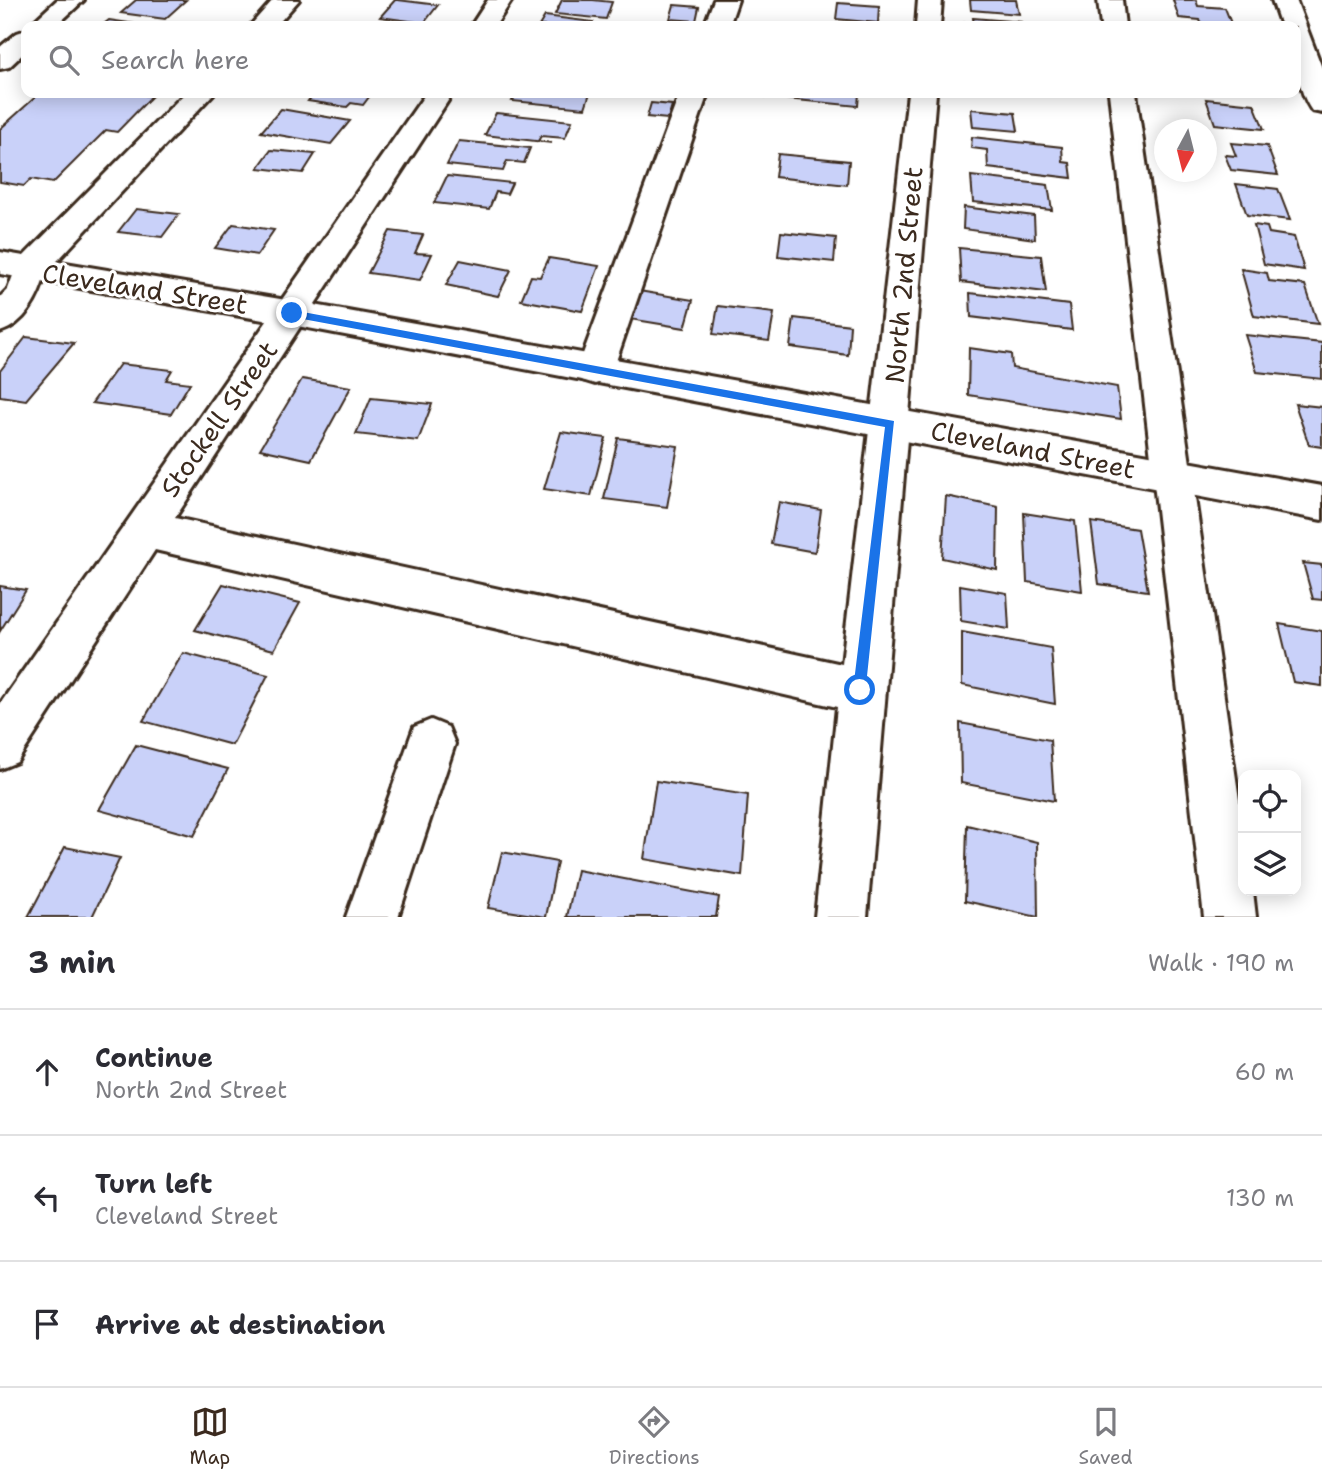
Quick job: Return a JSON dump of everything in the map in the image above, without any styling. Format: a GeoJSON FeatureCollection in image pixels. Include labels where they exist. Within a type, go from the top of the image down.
{"type":"FeatureCollection","features":[{"type":"Feature","properties":{"kind":"street"},"geometry":{"type":"LineString","coordinates":[[47,21],[72,0]]}},
{"type":"Feature","properties":{"kind":"street"},"geometry":{"type":"LineString","coordinates":[[267,21],[287,0]]}},
{"type":"Feature","properties":{"kind":"street"},"geometry":{"type":"LineString","coordinates":[[486,21],[500,0]]}},
{"type":"Feature","properties":{"kind":"street"},"geometry":{"type":"LineString","coordinates":[[719,21],[726,0]]}},
{"type":"Feature","properties":{"kind":"street"},"geometry":{"type":"LineString","coordinates":[[928,21],[930,0]]}},
{"type":"Feature","properties":{"kind":"street"},"geometry":{"type":"LineString","coordinates":[[1110,0],[1112,21]]}},
{"type":"Feature","properties":{"kind":"street"},"geometry":{"type":"LineString","coordinates":[[1284,0],[1291,21]]}},
{"type":"Feature","properties":{"kind":"street"},"geometry":{"type":"LineString","coordinates":[[1301,47],[1322,104]]}},
{"type":"Feature","properties":{"kind":"street"},"geometry":{"type":"LineString","coordinates":[[0,319],[23,294],[15,267],[195,98]]}},
{"type":"Feature","properties":{"kind":"street","name":"Stockell Street"},"geometry":{"type":"LineString","coordinates":[[0,745],[436,98]]}},
{"type":"Feature","properties":{"kind":"street"},"geometry":{"type":"LineString","coordinates":[[595,370],[692,98]]}},
{"type":"Feature","properties":{"kind":"street","name":"North 2nd Street"},"geometry":{"type":"LineString","coordinates":[[841,917],[860,690],[891,424],[922,98]]}},
{"type":"Feature","properties":{"kind":"street"},"geometry":{"type":"LineString","coordinates":[[1123,98],[1230,917]]}},
{"type":"Feature","properties":{"kind":"street","name":"Cleveland Street"},"geometry":{"type":"LineString","coordinates":[[15,267],[292,313],[1322,503]]}},
{"type":"Feature","properties":{"kind":"street"},"geometry":{"type":"LineString","coordinates":[[143,529],[860,690]]}},
{"type":"Feature","properties":{"kind":"street"},"geometry":{"type":"LineString","coordinates":[[372,917],[431,744]]}},
{"type":"Feature","properties":{"kind":"building"},"geometry":{"type":"Polygon","coordinates":[[[136,0],[186,0],[165,19],[121,13],[136,0]]]}},
{"type":"Feature","properties":{"kind":"building"},"geometry":{"type":"Polygon","coordinates":[[[395,0],[438,5],[426,21],[380,17],[395,0]]]}},
{"type":"Feature","properties":{"kind":"building"},"geometry":{"type":"Polygon","coordinates":[[[562,0],[612,2],[606,19],[555,14],[562,0]]]}},
{"type":"Feature","properties":{"kind":"building"},"geometry":{"type":"Polygon","coordinates":[[[970,0],[1016,0],[1019,14],[971,10],[970,0]]]}},
{"type":"Feature","properties":{"kind":"building"},"geometry":{"type":"Polygon","coordinates":[[[1173,0],[1196,0],[1198,6],[1225,8],[1230,21],[1200,21],[1179,18],[1173,0]]]}},
{"type":"Feature","properties":{"kind":"building"},"geometry":{"type":"Polygon","coordinates":[[[838,3],[879,6],[878,21],[836,19],[838,3]]]}},
{"type":"Feature","properties":{"kind":"building"},"geometry":{"type":"Polygon","coordinates":[[[674,5],[699,7],[696,21],[670,19],[674,5]]]}},
{"type":"Feature","properties":{"kind":"building"},"geometry":{"type":"Polygon","coordinates":[[[545,16],[585,21],[542,21],[545,16]]]}},
{"type":"Feature","properties":{"kind":"building"},"geometry":{"type":"Polygon","coordinates":[[[973,18],[1009,21],[974,21],[973,18]]]}},
{"type":"Feature","properties":{"kind":"building"},"geometry":{"type":"Polygon","coordinates":[[[34,98],[150,98],[117,132],[106,130],[53,183],[31,179],[24,186],[0,182],[0,129],[34,98]]]}},
{"type":"Feature","properties":{"kind":"building"},"geometry":{"type":"Polygon","coordinates":[[[311,98],[368,98],[363,105],[351,103],[347,107],[308,101],[311,98]]]}},
{"type":"Feature","properties":{"kind":"building"},"geometry":{"type":"Polygon","coordinates":[[[514,98],[588,98],[585,108],[512,101],[514,98]]]}},
{"type":"Feature","properties":{"kind":"building"},"geometry":{"type":"Polygon","coordinates":[[[776,98],[859,98],[858,106],[776,98]]]}},
{"type":"Feature","properties":{"kind":"building"},"geometry":{"type":"Polygon","coordinates":[[[1206,99],[1254,104],[1264,129],[1217,124],[1217,119],[1213,119],[1206,99]]]}},
{"type":"Feature","properties":{"kind":"building"},"geometry":{"type":"Polygon","coordinates":[[[651,103],[672,105],[668,119],[647,117],[651,103]]]}},
{"type":"Feature","properties":{"kind":"building"},"geometry":{"type":"Polygon","coordinates":[[[281,109],[350,121],[331,144],[261,132],[281,109]]]}},
{"type":"Feature","properties":{"kind":"building"},"geometry":{"type":"Polygon","coordinates":[[[971,109],[1015,113],[1018,131],[973,127],[971,109]]]}},
{"type":"Feature","properties":{"kind":"building"},"geometry":{"type":"Polygon","coordinates":[[[496,113],[572,121],[565,138],[541,136],[538,141],[552,143],[485,135],[496,113]]]}},
{"type":"Feature","properties":{"kind":"building"},"geometry":{"type":"Polygon","coordinates":[[[972,137],[1062,147],[1063,162],[1070,163],[1072,178],[988,168],[987,150],[971,148],[972,137]]]}},
{"type":"Feature","properties":{"kind":"building"},"geometry":{"type":"Polygon","coordinates":[[[459,141],[530,148],[524,163],[507,161],[503,171],[447,165],[459,141]]]}},
{"type":"Feature","properties":{"kind":"building"},"geometry":{"type":"Polygon","coordinates":[[[1231,143],[1267,146],[1278,175],[1231,170],[1225,155],[1236,156],[1231,143]]]}},
{"type":"Feature","properties":{"kind":"building"},"geometry":{"type":"Polygon","coordinates":[[[271,150],[315,154],[303,173],[258,168],[271,150]]]}},
{"type":"Feature","properties":{"kind":"building"},"geometry":{"type":"Polygon","coordinates":[[[778,154],[849,161],[847,185],[775,177],[778,154]]]}},
{"type":"Feature","properties":{"kind":"building"},"geometry":{"type":"Polygon","coordinates":[[[447,176],[512,183],[507,194],[496,192],[489,209],[434,203],[447,176]]]}},
{"type":"Feature","properties":{"kind":"building"},"geometry":{"type":"Polygon","coordinates":[[[971,176],[1048,185],[1052,210],[973,202],[971,176]]]}},
{"type":"Feature","properties":{"kind":"building"},"geometry":{"type":"Polygon","coordinates":[[[1236,184],[1278,189],[1290,220],[1247,215],[1236,184]]]}},
{"type":"Feature","properties":{"kind":"building"},"geometry":{"type":"Polygon","coordinates":[[[964,207],[1034,216],[1035,239],[963,229],[964,207]]]}},
{"type":"Feature","properties":{"kind":"building"},"geometry":{"type":"Polygon","coordinates":[[[136,209],[179,214],[162,237],[118,232],[136,209]]]}},
{"type":"Feature","properties":{"kind":"building"},"geometry":{"type":"Polygon","coordinates":[[[233,224],[274,230],[257,255],[215,248],[233,224]]]}},
{"type":"Feature","properties":{"kind":"building"},"geometry":{"type":"Polygon","coordinates":[[[1254,225],[1267,227],[1269,233],[1294,237],[1304,270],[1264,264],[1254,225]]]}},
{"type":"Feature","properties":{"kind":"building"},"geometry":{"type":"Polygon","coordinates":[[[390,231],[423,235],[415,253],[432,254],[420,280],[368,273],[390,231]]]}},
{"type":"Feature","properties":{"kind":"building"},"geometry":{"type":"Polygon","coordinates":[[[781,232],[836,238],[834,262],[778,256],[781,232]]]}},
{"type":"Feature","properties":{"kind":"building"},"geometry":{"type":"Polygon","coordinates":[[[959,248],[1041,256],[1046,292],[961,282],[959,248]]]}},
{"type":"Feature","properties":{"kind":"building"},"geometry":{"type":"Polygon","coordinates":[[[549,258],[599,266],[582,311],[521,300],[531,276],[540,277],[549,258]]]}},
{"type":"Feature","properties":{"kind":"building"},"geometry":{"type":"Polygon","coordinates":[[[460,260],[511,270],[498,296],[446,285],[460,260]]]}},
{"type":"Feature","properties":{"kind":"building"},"geometry":{"type":"Polygon","coordinates":[[[1241,269],[1267,273],[1269,281],[1305,285],[1318,324],[1254,316],[1241,269]]]}},
{"type":"Feature","properties":{"kind":"building"},"geometry":{"type":"Polygon","coordinates":[[[639,291],[693,300],[685,328],[630,319],[639,291]]]}},
{"type":"Feature","properties":{"kind":"building"},"geometry":{"type":"Polygon","coordinates":[[[970,293],[1069,305],[1072,330],[971,317],[970,293]]]}},
{"type":"Feature","properties":{"kind":"building"},"geometry":{"type":"Polygon","coordinates":[[[718,306],[774,313],[769,341],[713,334],[718,306]]]}},
{"type":"Feature","properties":{"kind":"building"},"geometry":{"type":"Polygon","coordinates":[[[794,318],[850,325],[848,355],[790,347],[794,318]]]}},
{"type":"Feature","properties":{"kind":"building"},"geometry":{"type":"Polygon","coordinates":[[[1245,335],[1322,343],[1322,379],[1257,372],[1245,335]]]}},
{"type":"Feature","properties":{"kind":"building"},"geometry":{"type":"Polygon","coordinates":[[[26,337],[74,343],[26,400],[0,396],[0,371],[26,337]]]}},
{"type":"Feature","properties":{"kind":"building"},"geometry":{"type":"Polygon","coordinates":[[[969,348],[1011,354],[1012,368],[1117,387],[1121,419],[968,395],[969,348]]]}},
{"type":"Feature","properties":{"kind":"building"},"geometry":{"type":"Polygon","coordinates":[[[120,364],[172,370],[166,380],[190,383],[171,414],[92,403],[120,364]]]}},
{"type":"Feature","properties":{"kind":"building"},"geometry":{"type":"Polygon","coordinates":[[[302,379],[351,387],[311,460],[260,449],[302,379]]]}},
{"type":"Feature","properties":{"kind":"building"},"geometry":{"type":"Polygon","coordinates":[[[371,398],[432,404],[418,441],[356,434],[371,398]]]}},
{"type":"Feature","properties":{"kind":"building"},"geometry":{"type":"Polygon","coordinates":[[[1295,404],[1322,407],[1322,447],[1309,445],[1295,404]]]}},
{"type":"Feature","properties":{"kind":"building"},"geometry":{"type":"Polygon","coordinates":[[[561,432],[606,438],[591,496],[544,489],[561,432]]]}},
{"type":"Feature","properties":{"kind":"building"},"geometry":{"type":"Polygon","coordinates":[[[618,438],[678,446],[667,507],[604,499],[618,438]]]}},
{"type":"Feature","properties":{"kind":"building"},"geometry":{"type":"Polygon","coordinates":[[[946,496],[998,507],[997,570],[942,558],[946,496]]]}},
{"type":"Feature","properties":{"kind":"building"},"geometry":{"type":"Polygon","coordinates":[[[779,502],[821,510],[815,552],[771,544],[779,502]]]}},
{"type":"Feature","properties":{"kind":"building"},"geometry":{"type":"Polygon","coordinates":[[[1024,513],[1075,521],[1082,591],[1027,582],[1024,513]]]}},
{"type":"Feature","properties":{"kind":"building"},"geometry":{"type":"Polygon","coordinates":[[[1091,522],[1137,529],[1148,591],[1099,584],[1091,522]]]}},
{"type":"Feature","properties":{"kind":"building"},"geometry":{"type":"Polygon","coordinates":[[[1303,563],[1322,565],[1322,600],[1313,599],[1303,563]]]}},
{"type":"Feature","properties":{"kind":"building"},"geometry":{"type":"Polygon","coordinates":[[[223,584],[300,603],[274,650],[195,630],[223,584]]]}},
{"type":"Feature","properties":{"kind":"building"},"geometry":{"type":"Polygon","coordinates":[[[960,585],[1007,593],[1009,629],[961,621],[960,585]]]}},
{"type":"Feature","properties":{"kind":"building"},"geometry":{"type":"Polygon","coordinates":[[[0,586],[26,590],[0,631],[0,586]]]}},
{"type":"Feature","properties":{"kind":"building"},"geometry":{"type":"Polygon","coordinates":[[[1279,624],[1322,631],[1322,686],[1293,682],[1279,624]]]}},
{"type":"Feature","properties":{"kind":"building"},"geometry":{"type":"Polygon","coordinates":[[[962,632],[1051,648],[1055,704],[962,685],[962,632]]]}},
{"type":"Feature","properties":{"kind":"building"},"geometry":{"type":"Polygon","coordinates":[[[183,653],[268,675],[232,745],[143,721],[183,653]]]}},
{"type":"Feature","properties":{"kind":"building"},"geometry":{"type":"Polygon","coordinates":[[[960,723],[1050,740],[1054,801],[961,783],[960,723]]]}},
{"type":"Feature","properties":{"kind":"building"},"geometry":{"type":"Polygon","coordinates":[[[136,745],[228,769],[194,836],[99,810],[136,745]]]}},
{"type":"Feature","properties":{"kind":"building"},"geometry":{"type":"Polygon","coordinates":[[[656,781],[748,795],[742,876],[644,859],[656,781]]]}},
{"type":"Feature","properties":{"kind":"building"},"geometry":{"type":"Polygon","coordinates":[[[967,825],[1037,842],[1038,917],[965,901],[967,825]]]}},
{"type":"Feature","properties":{"kind":"building"},"geometry":{"type":"Polygon","coordinates":[[[65,847],[120,858],[92,917],[28,917],[65,847]]]}},
{"type":"Feature","properties":{"kind":"building"},"geometry":{"type":"Polygon","coordinates":[[[502,852],[557,862],[546,917],[488,908],[502,852]]]}},
{"type":"Feature","properties":{"kind":"building"},"geometry":{"type":"Polygon","coordinates":[[[577,870],[719,897],[716,917],[567,917],[577,870]]]}},
{"type":"Feature","properties":{"kind":"route"},"geometry":{"type":"LineString","coordinates":[[292,313],[891,424],[860,690]]}}]}
